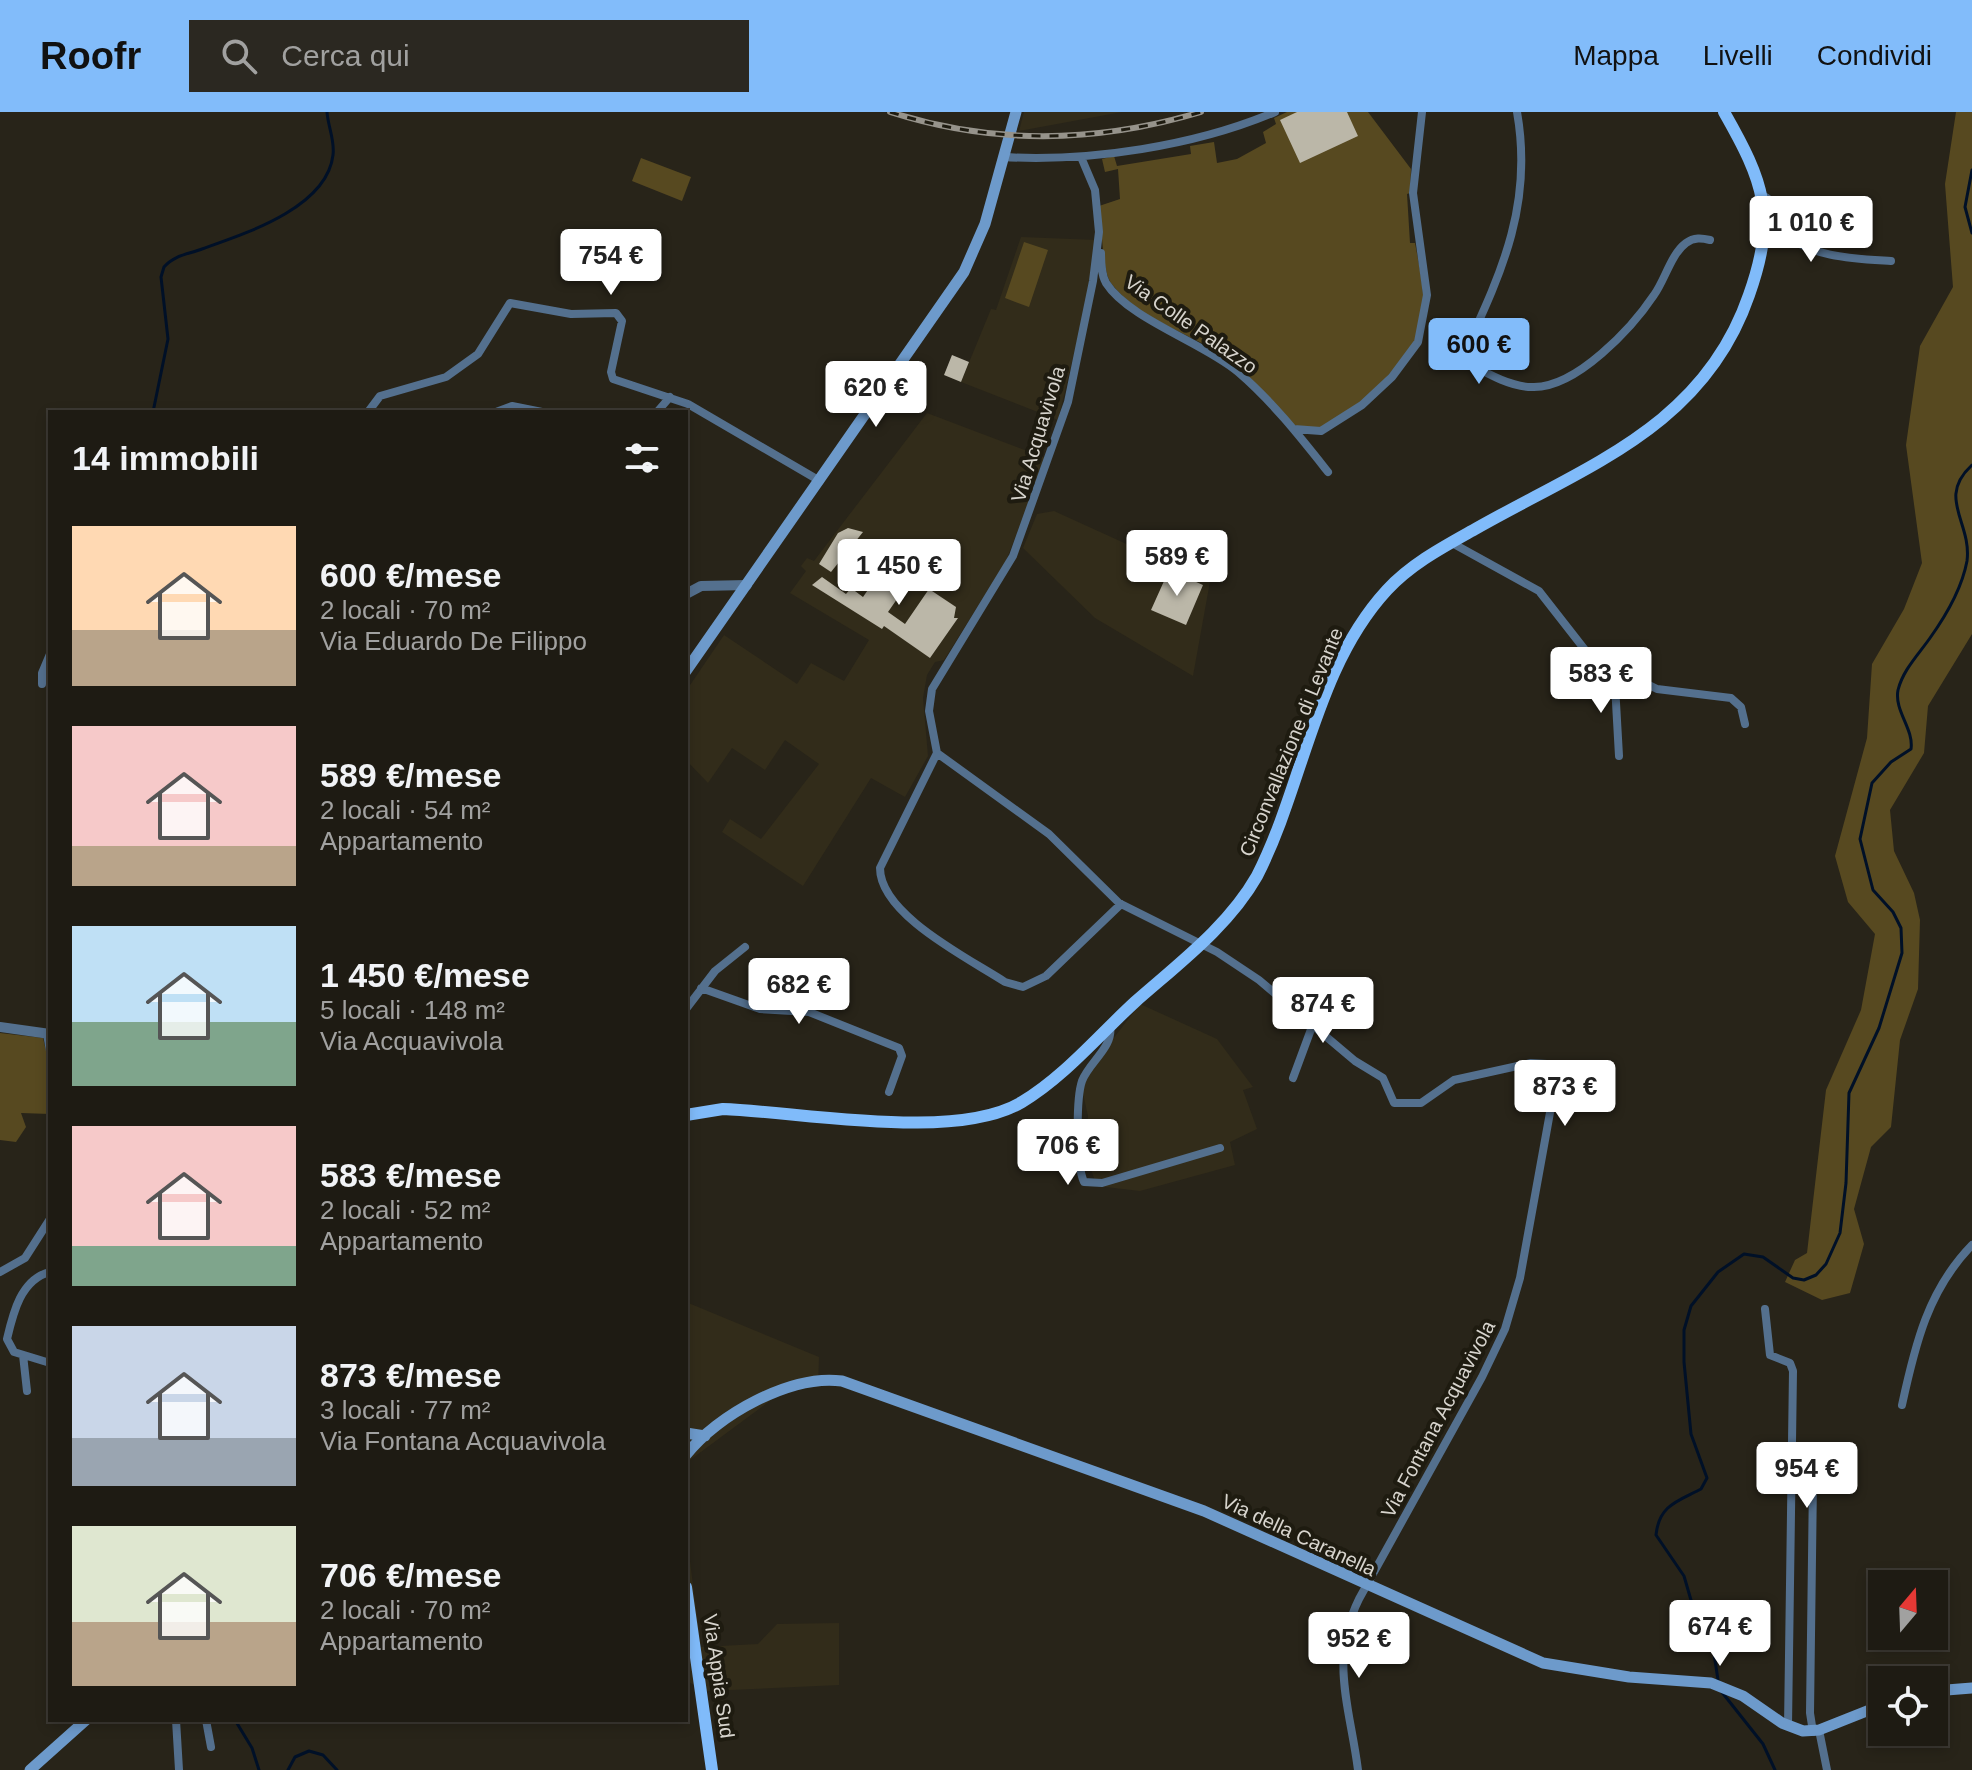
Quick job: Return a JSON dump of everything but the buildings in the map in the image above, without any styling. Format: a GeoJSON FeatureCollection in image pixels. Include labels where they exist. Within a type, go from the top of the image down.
{"type":"FeatureCollection","features":[{"type":"Feature","properties":{"kind":"main road","name":"Circonvallazione di Levante"},"geometry":{"type":"LineString","coordinates":[[688,1115],[723,1109],[932,1122],[985,1117],[1006,1110],[1041,1089],[1201,944],[1238,903],[1260,871],[1335,675],[1360,625],[1393,584],[1452,543],[1648,431],[1696,391],[1723,355],[1746,304],[1760,254],[1764,196],[1751,162],[1724,112]]}},
{"type":"Feature","properties":{"kind":"main road"},"geometry":{"type":"LineString","coordinates":[[688,668],[971,260],[985,224],[1016,113]]}},
{"type":"Feature","properties":{"kind":"main road","name":"Via della Caranella"},"geometry":{"type":"LineString","coordinates":[[688,1453],[705,1436],[785,1386],[816,1379],[847,1382],[1193,1506],[1543,1663],[1629,1677],[1695,1680],[1735,1692],[1788,1726],[1816,1731]]}},
{"type":"Feature","properties":{"kind":"main road"},"geometry":{"type":"LineString","coordinates":[[688,1433],[705,1436]]}},
{"type":"Feature","properties":{"kind":"main road","name":"Via della Caranella"},"geometry":{"type":"LineString","coordinates":[[688,1441],[705,1436]]}},
{"type":"Feature","properties":{"kind":"main road","name":"Via Appia Sud"},"geometry":{"type":"LineString","coordinates":[[688,1601],[712,1770]]}},
{"type":"Feature","properties":{"kind":"main road"},"geometry":{"type":"LineString","coordinates":[[1948,1690],[1972,1688]]}},
{"type":"Feature","properties":{"kind":"main road"},"geometry":{"type":"LineString","coordinates":[[1816,1731],[1868,1711]]}},
{"type":"Feature","properties":{"kind":"main road"},"geometry":{"type":"LineString","coordinates":[[30,1770],[84,1722]]}},
{"type":"Feature","properties":{"kind":"street"},"geometry":{"type":"LineString","coordinates":[[1003,157],[1081,157],[1207,134],[1275,112]]}},
{"type":"Feature","properties":{"kind":"street"},"geometry":{"type":"LineString","coordinates":[[1294,429],[1321,431],[1362,405],[1402,366],[1418,342],[1427,290],[1413,193],[1422,112]]}},
{"type":"Feature","properties":{"kind":"street"},"geometry":{"type":"LineString","coordinates":[[1517,112],[1523,160],[1521,199],[1501,268],[1466,349],[1465,358],[1473,366],[1526,387],[1545,386],[1569,376],[1605,350],[1633,322],[1657,292],[1684,245],[1697,239],[1710,240]]}},
{"type":"Feature","properties":{"kind":"street","name":"Via Acquavivola"},"geometry":{"type":"LineString","coordinates":[[937,753],[929,711],[931,694],[997,586],[1027,525],[1068,402],[1093,281],[1099,232],[1095,190],[1081,157]]}},
{"type":"Feature","properties":{"kind":"street"},"geometry":{"type":"LineString","coordinates":[[1764,196],[1774,204],[1783,231],[1801,243],[1841,256],[1891,261]]}},
{"type":"Feature","properties":{"kind":"street","name":"Via Colle Palazzo"},"geometry":{"type":"LineString","coordinates":[[1099,232],[1103,276],[1111,288],[1146,315],[1232,368],[1294,429],[1328,472]]}},
{"type":"Feature","properties":{"kind":"street"},"geometry":{"type":"LineString","coordinates":[[370,410],[380,396],[439,381],[473,358],[505,308],[513,303],[571,314],[618,314],[621,327],[612,377],[619,383],[670,397],[820,481]]}},
{"type":"Feature","properties":{"kind":"street"},"geometry":{"type":"LineString","coordinates":[[659,410],[670,397]]}},
{"type":"Feature","properties":{"kind":"street"},"geometry":{"type":"LineString","coordinates":[[501,410],[512,406],[532,410]]}},
{"type":"Feature","properties":{"kind":"street"},"geometry":{"type":"LineString","coordinates":[[1452,543],[1533,586],[1552,604],[1583,650],[1657,689],[1734,699],[1741,707],[1745,724]]}},
{"type":"Feature","properties":{"kind":"street"},"geometry":{"type":"LineString","coordinates":[[688,593],[701,586],[747,585]]}},
{"type":"Feature","properties":{"kind":"street"},"geometry":{"type":"LineString","coordinates":[[42,684],[42,670],[48,658]]}},
{"type":"Feature","properties":{"kind":"street"},"geometry":{"type":"LineString","coordinates":[[1609,666],[1615,685],[1619,756]]}},
{"type":"Feature","properties":{"kind":"street"},"geometry":{"type":"LineString","coordinates":[[1121,904],[1043,979],[1023,987],[1005,982],[911,919],[886,891],[880,868],[937,753],[1035,822],[1121,904],[1201,944]]}},
{"type":"Feature","properties":{"kind":"street","name":"Via Fontana Acquavivola"},"geometry":{"type":"LineString","coordinates":[[1201,944],[1254,976],[1355,1061],[1383,1078],[1389,1098],[1396,1105],[1427,1101],[1447,1083],[1465,1076],[1535,1062],[1549,1065],[1558,1077],[1525,1251],[1506,1325],[1482,1377],[1367,1586]]}},
{"type":"Feature","properties":{"kind":"street"},"geometry":{"type":"LineString","coordinates":[[688,1006],[715,971],[745,947]]}},
{"type":"Feature","properties":{"kind":"street"},"geometry":{"type":"LineString","coordinates":[[701,988],[760,1009],[809,1012],[899,1048],[902,1058],[889,1092]]}},
{"type":"Feature","properties":{"kind":"street"},"geometry":{"type":"LineString","coordinates":[[1293,1078],[1313,1024],[1332,999]]}},
{"type":"Feature","properties":{"kind":"street"},"geometry":{"type":"LineString","coordinates":[[1110,1025],[1109,1041],[1080,1088],[1077,1150],[1083,1181],[1098,1184],[1220,1148]]}},
{"type":"Feature","properties":{"kind":"street"},"geometry":{"type":"LineString","coordinates":[[0,1027],[48,1034]]}},
{"type":"Feature","properties":{"kind":"street"},"geometry":{"type":"LineString","coordinates":[[0,1272],[25,1258],[48,1222]]}},
{"type":"Feature","properties":{"kind":"street"},"geometry":{"type":"LineString","coordinates":[[1902,1405],[1917,1341],[1930,1306],[1949,1272],[1972,1245]]}},
{"type":"Feature","properties":{"kind":"street"},"geometry":{"type":"LineString","coordinates":[[48,1273],[36,1276],[26,1286],[8,1334],[9,1348],[48,1362]]}},
{"type":"Feature","properties":{"kind":"street"},"geometry":{"type":"LineString","coordinates":[[1765,1309],[1770,1355],[1790,1363],[1793,1371],[1788,1726]]}},
{"type":"Feature","properties":{"kind":"street"},"geometry":{"type":"LineString","coordinates":[[23,1355],[27,1391]]}},
{"type":"Feature","properties":{"kind":"street"},"geometry":{"type":"LineString","coordinates":[[1813,1480],[1810,1713],[1827,1770]]}},
{"type":"Feature","properties":{"kind":"street"},"geometry":{"type":"LineString","coordinates":[[1358,1770],[1341,1656],[1350,1619],[1367,1586]]}},
{"type":"Feature","properties":{"kind":"street"},"geometry":{"type":"LineString","coordinates":[[176,1722],[179,1770]]}},
{"type":"Feature","properties":{"kind":"street"},"geometry":{"type":"LineString","coordinates":[[206,1722],[211,1747]]}},
{"type":"Feature","properties":{"kind":"shaded area"},"geometry":{"type":"Polygon","coordinates":[[[1024,112],[1122,112],[1019,131],[1024,112]]]}},
{"type":"Feature","properties":{"kind":"shaded area"},"geometry":{"type":"Polygon","coordinates":[[[1287,112],[1368,112],[1411,169],[1410,193],[1407,194],[1410,243],[1415,243],[1423,290],[1421,326],[1399,363],[1354,408],[1322,427],[1309,429],[1287,421],[1246,374],[1223,355],[1154,319],[1124,297],[1108,277],[1099,206],[1120,199],[1118,169],[1105,172],[1102,159],[1114,156],[1117,166],[1191,154],[1190,146],[1214,142],[1217,163],[1237,159],[1266,143],[1263,132],[1276,124],[1274,118],[1287,112]]]}},
{"type":"Feature","properties":{"kind":"shaded area"},"geometry":{"type":"Polygon","coordinates":[[[1956,112],[1972,112],[1972,634],[1928,706],[1924,753],[1890,810],[1894,851],[1914,893],[1920,920],[1918,989],[1900,1040],[1891,1127],[1871,1147],[1854,1209],[1864,1244],[1850,1293],[1822,1300],[1785,1282],[1795,1260],[1807,1253],[1826,1090],[1861,1010],[1875,934],[1848,902],[1835,856],[1867,738],[1872,664],[1904,609],[1922,563],[1906,445],[1920,346],[1953,287],[1945,184],[1956,112]]]}},
{"type":"Feature","properties":{"kind":"shaded area"},"geometry":{"type":"Polygon","coordinates":[[[641,158],[691,177],[682,201],[632,181],[641,158]]]}},
{"type":"Feature","properties":{"kind":"shaded area"},"geometry":{"type":"Polygon","coordinates":[[[1021,237],[1096,240],[1091,283],[1058,420],[961,382],[991,309],[996,310],[1021,237]]]}},
{"type":"Feature","properties":{"kind":"shaded area"},"geometry":{"type":"Polygon","coordinates":[[[1024,242],[1048,250],[1029,307],[1005,298],[1024,242]]]}},
{"type":"Feature","properties":{"kind":"shaded area"},"geometry":{"type":"Polygon","coordinates":[[[927,413],[1046,458],[1006,561],[944,660],[935,662],[927,675],[923,698],[928,756],[905,797],[871,778],[803,886],[722,832],[730,819],[761,839],[819,764],[785,740],[765,770],[732,748],[708,783],[688,762],[688,688],[724,635],[797,684],[811,663],[844,681],[869,640],[790,593],[806,571],[801,566],[807,558],[814,561],[927,413]]]}},
{"type":"Feature","properties":{"kind":"shaded area"},"geometry":{"type":"Polygon","coordinates":[[[1054,511],[1166,562],[1211,576],[1193,676],[1095,618],[1023,548],[1037,514],[1054,511]]]}},
{"type":"Feature","properties":{"kind":"shaded area"},"geometry":{"type":"Polygon","coordinates":[[[1140,1004],[1217,1039],[1253,1087],[1243,1090],[1257,1129],[1230,1142],[1235,1165],[1140,1191],[1097,1186],[1084,1151],[1088,1116],[1082,1089],[1089,1070],[1140,1004]]]}},
{"type":"Feature","properties":{"kind":"shaded area"},"geometry":{"type":"Polygon","coordinates":[[[0,1033],[43,1038],[48,1059],[48,1114],[21,1113],[26,1127],[16,1142],[0,1140],[0,1033]]]}},
{"type":"Feature","properties":{"kind":"shaded area"},"geometry":{"type":"Polygon","coordinates":[[[688,1303],[819,1357],[818,1386],[797,1388],[775,1397],[688,1462],[688,1303]]]}},
{"type":"Feature","properties":{"kind":"shaded area"},"geometry":{"type":"Polygon","coordinates":[[[688,1546],[701,1647],[758,1644],[777,1624],[839,1623],[839,1685],[708,1691],[688,1682],[688,1546]]]}},
{"type":"Feature","properties":{"kind":"waterway"},"geometry":{"type":"LineString","coordinates":[[153,410],[168,339],[161,277],[164,267],[177,257],[260,227],[300,204],[316,190],[327,174],[333,155],[327,112]]}},
{"type":"Feature","properties":{"kind":"waterway"},"geometry":{"type":"LineString","coordinates":[[1972,170],[1965,207],[1972,233]]}},
{"type":"Feature","properties":{"kind":"waterway"},"geometry":{"type":"LineString","coordinates":[[1718,1680],[1713,1647],[1693,1607],[1684,1576],[1656,1535],[1665,1510],[1701,1489],[1707,1478],[1691,1434],[1684,1330],[1691,1306],[1718,1272],[1744,1254],[1763,1257],[1793,1278],[1804,1280],[1816,1275],[1826,1264],[1840,1233],[1846,1183],[1849,1093],[1879,1028],[1902,953],[1901,928],[1893,912],[1873,890],[1860,839],[1872,783],[1891,762],[1911,749],[1910,734],[1898,698],[1900,683],[1947,612],[1965,571],[1967,547],[1956,500],[1962,477],[1972,465]]}},
{"type":"Feature","properties":{"kind":"waterway"},"geometry":{"type":"LineString","coordinates":[[1721,1691],[1763,1744],[1775,1770]]}},
{"type":"Feature","properties":{"kind":"waterway"},"geometry":{"type":"LineString","coordinates":[[236,1722],[252,1748],[259,1770]]}},
{"type":"Feature","properties":{"kind":"waterway"},"geometry":{"type":"LineString","coordinates":[[288,1770],[295,1757],[309,1751],[323,1755],[337,1770]]}},
{"type":"Feature","properties":{"kind":"railway"},"geometry":{"type":"LineString","coordinates":[[890,112],[968,130],[1046,136],[1123,130],[1201,112]]}}]}
